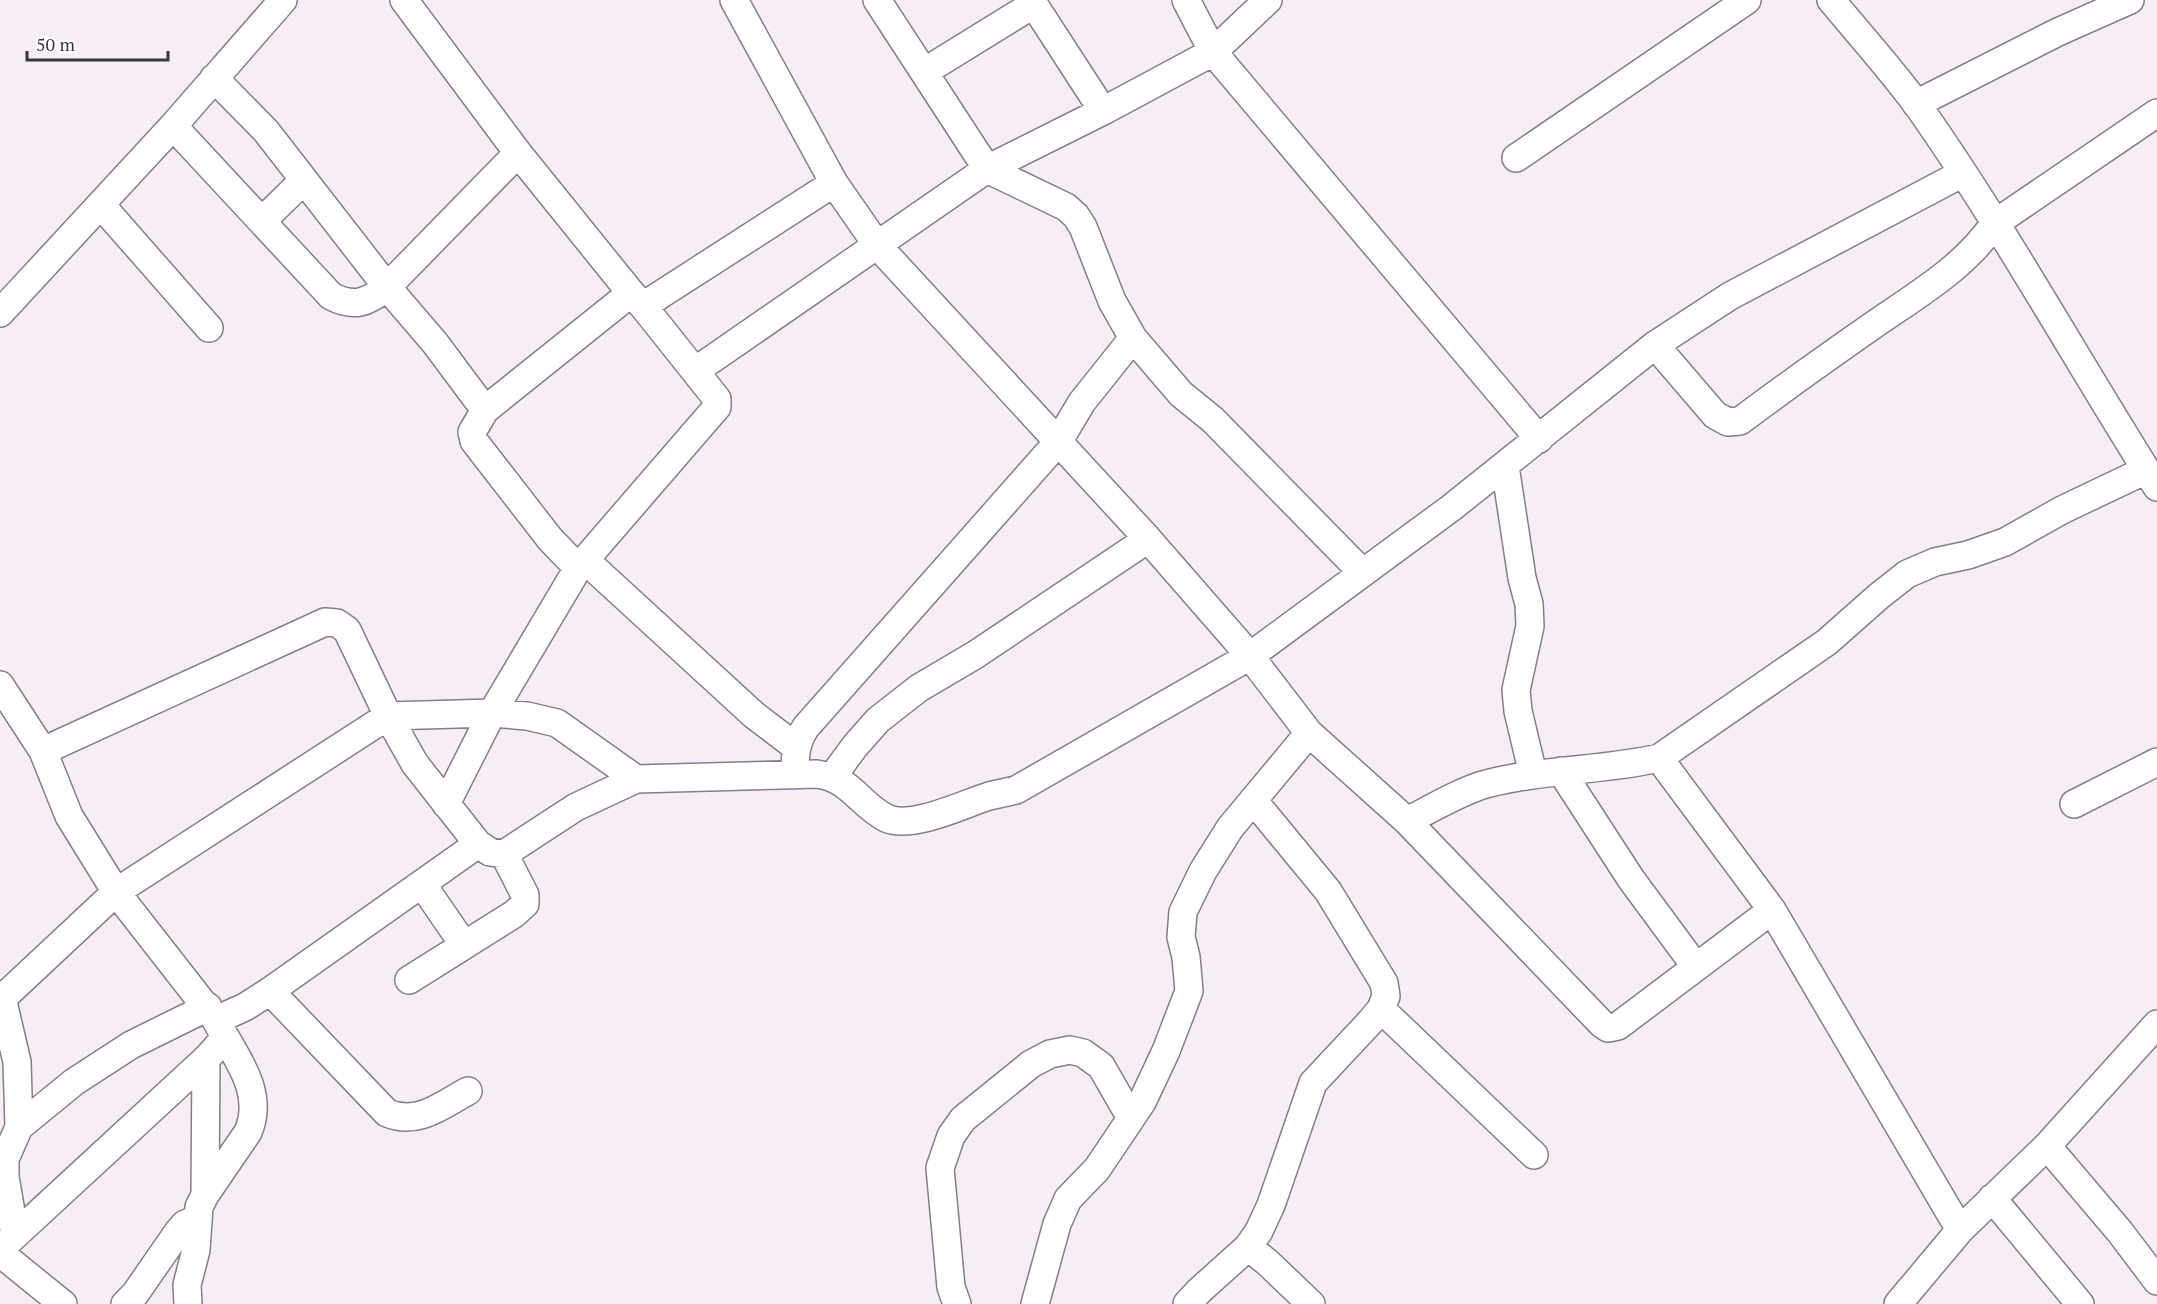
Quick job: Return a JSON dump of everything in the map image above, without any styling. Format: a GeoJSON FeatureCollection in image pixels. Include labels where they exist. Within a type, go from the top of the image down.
{"type":"FeatureCollection","features":[{"type":"Feature","properties":{"kind":"street"},"geometry":{"type":"LineString","coordinates":[[404,0],[518,153],[717,399],[717,407],[582,564],[492,713],[446,804]]}},
{"type":"Feature","properties":{"kind":"street"},"geometry":{"type":"LineString","coordinates":[[734,0],[834,183],[877,245],[1148,539],[1250,656],[1309,733],[1407,821],[1602,1024],[1608,1028],[1618,1026],[1772,910]]}},
{"type":"Feature","properties":{"kind":"street"},"geometry":{"type":"LineString","coordinates":[[878,0],[987,169],[1066,207],[1076,216],[1083,227],[1112,302],[1133,338],[1181,394],[1213,420],[1362,572]]}},
{"type":"Feature","properties":{"kind":"street"},"geometry":{"type":"LineString","coordinates":[[1186,0],[1213,52],[1539,439]]}},
{"type":"Feature","properties":{"kind":"street"},"geometry":{"type":"LineString","coordinates":[[695,371],[987,169],[1103,111],[1213,52],[1268,0]]}},
{"type":"Feature","properties":{"kind":"street"},"geometry":{"type":"LineString","coordinates":[[1516,158],[1747,0]]}},
{"type":"Feature","properties":{"kind":"street"},"geometry":{"type":"LineString","coordinates":[[1407,821],[1483,785],[1533,774],[1626,765],[1659,758],[1827,642],[1908,574],[1935,562],[1968,555],[2006,542],[2062,510],[2151,479],[2041,296],[1963,173],[1916,104],[1831,0]]}},
{"type":"Feature","properties":{"kind":"street"},"geometry":{"type":"LineString","coordinates":[[1916,104],[2058,32],[2130,0]]}},
{"type":"Feature","properties":{"kind":"street"},"geometry":{"type":"LineString","coordinates":[[924,72],[1033,2],[1103,111]]}},
{"type":"Feature","properties":{"kind":"street"},"geometry":{"type":"LineString","coordinates":[[0,313],[173,126],[276,3]]}},
{"type":"Feature","properties":{"kind":"street"},"geometry":{"type":"LineString","coordinates":[[214,78],[266,131],[485,410]]}},
{"type":"Feature","properties":{"kind":"street"},"geometry":{"type":"LineString","coordinates":[[1655,345],[1716,415],[1728,422],[1740,421],[1968,256],[1995,224],[2157,113]]}},
{"type":"Feature","properties":{"kind":"street"},"geometry":{"type":"LineString","coordinates":[[173,126],[331,296],[343,302],[355,304],[374,297],[387,287],[518,153]]}},
{"type":"Feature","properties":{"kind":"street"},"geometry":{"type":"LineString","coordinates":[[43,751],[326,622],[337,623],[347,630],[388,716],[415,764],[478,844],[490,852],[504,854],[576,807],[636,779],[833,776],[888,819],[905,821],[922,819],[992,795],[1016,790],[1250,656],[1504,466],[1655,345],[1730,296],[1963,173]]}},
{"type":"Feature","properties":{"kind":"street"},"geometry":{"type":"LineString","coordinates":[[262,221],[304,180]]}},
{"type":"Feature","properties":{"kind":"street"},"geometry":{"type":"LineString","coordinates":[[796,747],[754,715],[582,564],[550,539],[474,441],[472,432],[485,410],[637,300],[834,183]]}},
{"type":"Feature","properties":{"kind":"street"},"geometry":{"type":"LineString","coordinates":[[101,205],[209,328]]}},
{"type":"Feature","properties":{"kind":"street"},"geometry":{"type":"LineString","coordinates":[[795,775],[796,747],[799,737],[1058,442],[1082,402],[1133,338]]}},
{"type":"Feature","properties":{"kind":"street"},"geometry":{"type":"LineString","coordinates":[[1504,466],[1522,578],[1529,604],[1530,626],[1516,690],[1518,711],[1533,774]]}},
{"type":"Feature","properties":{"kind":"street"},"geometry":{"type":"LineString","coordinates":[[833,776],[878,720],[919,688],[975,655],[1148,539]]}},
{"type":"Feature","properties":{"kind":"street"},"geometry":{"type":"LineString","coordinates":[[0,685],[43,751],[69,816],[116,892],[216,1022],[250,1082],[252,1122],[201,1207],[178,1232],[135,1294],[125,1304]]}},
{"type":"Feature","properties":{"kind":"street"},"geometry":{"type":"LineString","coordinates":[[63,1304],[5,1246],[5,1159],[19,1127],[16,1062],[3,1002],[7,994],[116,892],[388,716],[492,713],[527,716],[557,723],[636,779]]}},
{"type":"Feature","properties":{"kind":"street"},"geometry":{"type":"LineString","coordinates":[[1035,1304],[1057,1224],[1068,1199],[1098,1169],[1142,1102],[1190,991],[1181,937],[1183,912],[1203,871],[1230,828],[1309,733]]}},
{"type":"Feature","properties":{"kind":"street"},"geometry":{"type":"LineString","coordinates":[[1659,758],[1772,910],[1960,1230]]}},
{"type":"Feature","properties":{"kind":"street"},"geometry":{"type":"LineString","coordinates":[[2074,804],[2157,762]]}},
{"type":"Feature","properties":{"kind":"street"},"geometry":{"type":"LineString","coordinates":[[1561,771],[1631,879],[1696,967]]}},
{"type":"Feature","properties":{"kind":"street"},"geometry":{"type":"LineString","coordinates":[[1187,1304],[1199,1290],[1248,1247],[1271,1205],[1313,1083],[1371,1021],[1386,996],[1384,983],[1328,891],[1253,800]]}},
{"type":"Feature","properties":{"kind":"street"},"geometry":{"type":"LineString","coordinates":[[19,1127],[74,1082],[131,1045],[216,1022],[270,992],[478,844]]}},
{"type":"Feature","properties":{"kind":"street"},"geometry":{"type":"LineString","coordinates":[[409,980],[514,914],[525,904],[525,895],[504,854]]}},
{"type":"Feature","properties":{"kind":"street"},"geometry":{"type":"LineString","coordinates":[[422,884],[464,945]]}},
{"type":"Feature","properties":{"kind":"street"},"geometry":{"type":"LineString","coordinates":[[270,992],[387,1113],[398,1118],[420,1116],[468,1091]]}},
{"type":"Feature","properties":{"kind":"street"},"geometry":{"type":"LineString","coordinates":[[1380,1008],[1534,1155]]}},
{"type":"Feature","properties":{"kind":"street"},"geometry":{"type":"LineString","coordinates":[[188,1304],[187,1286],[196,1250],[201,1207],[206,1059],[216,1022]]}},
{"type":"Feature","properties":{"kind":"street"},"geometry":{"type":"LineString","coordinates":[[1898,1304],[1960,1230],[2047,1146],[2157,1024]]}},
{"type":"Feature","properties":{"kind":"street"},"geometry":{"type":"LineString","coordinates":[[957,1304],[951,1287],[940,1168],[951,1136],[963,1119],[1031,1064],[1050,1054],[1070,1050],[1083,1053],[1101,1066],[1131,1118]]}},
{"type":"Feature","properties":{"kind":"street"},"geometry":{"type":"LineString","coordinates":[[5,1246],[206,1059]]}},
{"type":"Feature","properties":{"kind":"street"},"geometry":{"type":"LineString","coordinates":[[2047,1146],[2120,1232],[2157,1281]]}},
{"type":"Feature","properties":{"kind":"street"},"geometry":{"type":"LineString","coordinates":[[1992,1198],[2080,1304]]}},
{"type":"Feature","properties":{"kind":"street"},"geometry":{"type":"LineString","coordinates":[[1248,1247],[1311,1304]]}}]}
